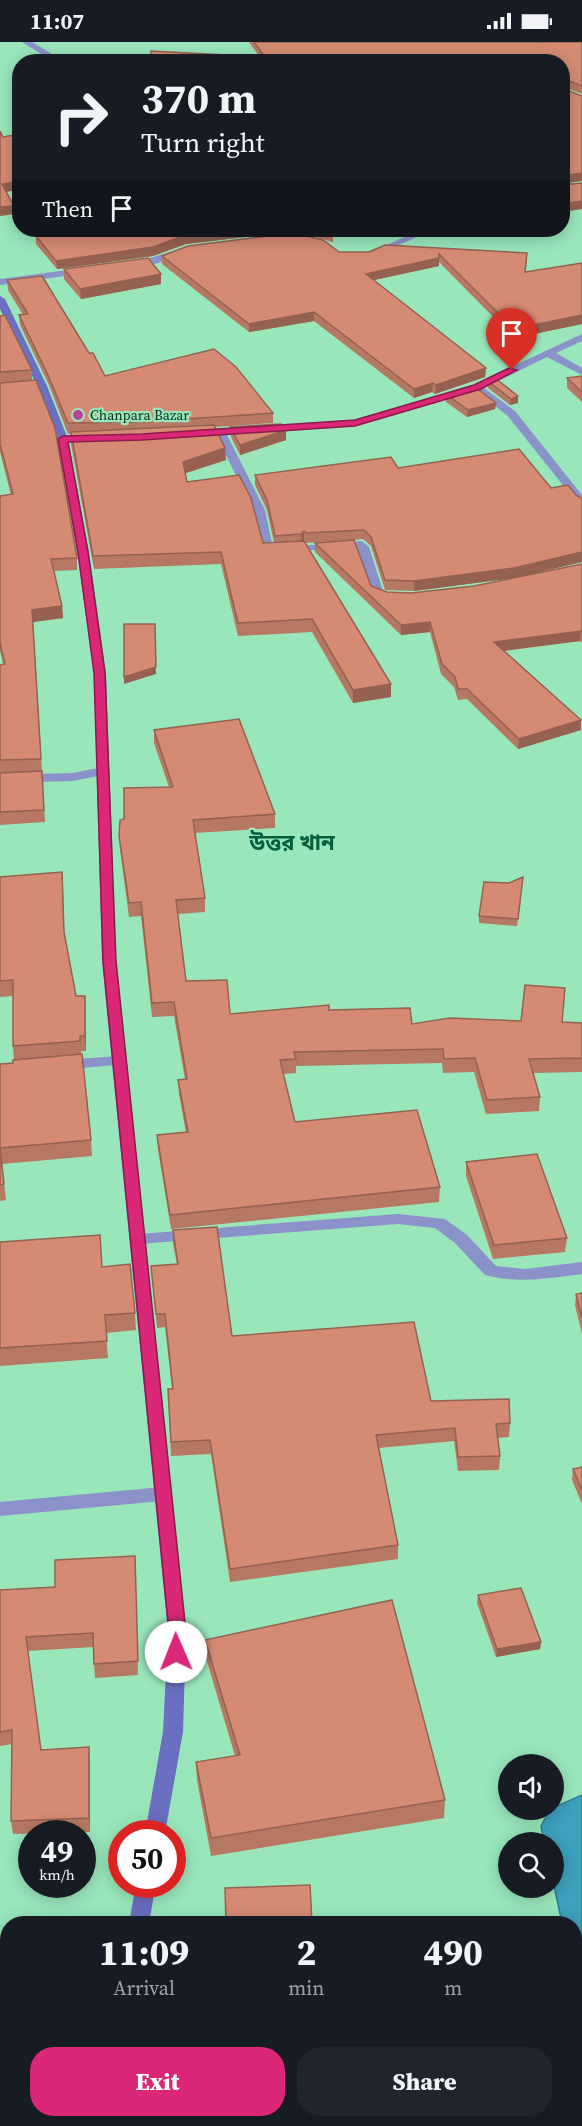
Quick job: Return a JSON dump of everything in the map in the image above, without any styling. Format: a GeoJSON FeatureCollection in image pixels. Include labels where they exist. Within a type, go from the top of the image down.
{"type":"FeatureCollection","features":[{"type":"Feature","properties":{"kind":"main road"},"geometry":{"type":"LineString","coordinates":[[0,299],[68,439],[100,673],[109,961],[139,1239],[177,1632],[173,1732],[157,1820]]}},
{"type":"Feature","properties":{"kind":"main road"},"geometry":{"type":"LineString","coordinates":[[140,1916],[143,1898]]}},
{"type":"Feature","properties":{"kind":"street"},"geometry":{"type":"LineString","coordinates":[[26,42],[47,54]]}},
{"type":"Feature","properties":{"kind":"street"},"geometry":{"type":"LineString","coordinates":[[360,255],[369,255],[411,237]]}},
{"type":"Feature","properties":{"kind":"street"},"geometry":{"type":"LineString","coordinates":[[117,267],[156,261],[186,249]]}},
{"type":"Feature","properties":{"kind":"street"},"geometry":{"type":"LineString","coordinates":[[0,282],[97,270]]}},
{"type":"Feature","properties":{"kind":"street"},"geometry":{"type":"LineString","coordinates":[[186,434],[355,423],[477,387],[582,337]]}},
{"type":"Feature","properties":{"kind":"street"},"geometry":{"type":"LineString","coordinates":[[547,353],[582,372]]}},
{"type":"Feature","properties":{"kind":"street"},"geometry":{"type":"LineString","coordinates":[[26,387],[42,386]]}},
{"type":"Feature","properties":{"kind":"street"},"geometry":{"type":"LineString","coordinates":[[477,387],[511,413],[582,502]]}},
{"type":"Feature","properties":{"kind":"street"},"geometry":{"type":"LineString","coordinates":[[220,432],[259,510],[268,552],[358,543],[363,548],[378,594],[406,597]]}},
{"type":"Feature","properties":{"kind":"street"},"geometry":{"type":"LineString","coordinates":[[0,779],[73,777],[103,771]]}},
{"type":"Feature","properties":{"kind":"street"},"geometry":{"type":"LineString","coordinates":[[44,1066],[119,1061]]}},
{"type":"Feature","properties":{"kind":"street"},"geometry":{"type":"LineString","coordinates":[[139,1239],[398,1219],[439,1223],[461,1239],[491,1271],[525,1275],[582,1268]]}},
{"type":"Feature","properties":{"kind":"street"},"geometry":{"type":"LineString","coordinates":[[0,1509],[162,1494]]}},
{"type":"Feature","properties":{"kind":"water"},"geometry":{"type":"Polygon","coordinates":[[[582,1795],[582,1916],[560,1916],[557,1898],[564,1898],[564,1832],[542,1832],[541,1826],[544,1820],[564,1820],[564,1803],[582,1795]]]}},
{"type":"Feature","properties":{"kind":"building"},"geometry":{"type":"Polygon","coordinates":[[[254,42],[582,42],[582,86],[570,81],[570,54],[263,54],[254,42]]]}},
{"type":"Feature","properties":{"kind":"building"},"geometry":{"type":"Polygon","coordinates":[[[151,51],[208,54],[151,54],[151,51]]]}},
{"type":"Feature","properties":{"kind":"building"},"geometry":{"type":"Polygon","coordinates":[[[570,91],[582,96],[582,173],[570,175],[570,91]]]}},
{"type":"Feature","properties":{"kind":"building"},"geometry":{"type":"Polygon","coordinates":[[[0,131],[3,137],[12,135],[12,182],[2,184],[12,206],[0,207],[0,131]]]}},
{"type":"Feature","properties":{"kind":"building"},"geometry":{"type":"Polygon","coordinates":[[[582,183],[582,201],[570,203],[570,184],[582,183]]]}},
{"type":"Feature","properties":{"kind":"building"},"geometry":{"type":"Polygon","coordinates":[[[37,237],[180,237],[153,247],[56,261],[37,237]]]}},
{"type":"Feature","properties":{"kind":"building"},"geometry":{"type":"Polygon","coordinates":[[[261,237],[310,237],[323,240],[339,252],[369,252],[385,245],[527,253],[525,272],[582,263],[582,315],[514,329],[439,254],[439,258],[366,274],[486,368],[436,385],[433,383],[414,389],[314,312],[249,324],[162,256],[188,246],[261,237]]]}},
{"type":"Feature","properties":{"kind":"building"},"geometry":{"type":"Polygon","coordinates":[[[148,258],[161,274],[80,289],[64,269],[148,258]]]}},
{"type":"Feature","properties":{"kind":"building"},"geometry":{"type":"Polygon","coordinates":[[[42,276],[89,353],[93,353],[105,376],[214,349],[236,367],[273,413],[142,422],[68,423],[19,315],[28,314],[7,280],[42,276]]]}},
{"type":"Feature","properties":{"kind":"building"},"geometry":{"type":"Polygon","coordinates":[[[5,315],[32,370],[0,372],[0,316],[5,315]]]}},
{"type":"Feature","properties":{"kind":"building"},"geometry":{"type":"Polygon","coordinates":[[[582,376],[582,392],[567,378],[582,376]]]}},
{"type":"Feature","properties":{"kind":"building"},"geometry":{"type":"Polygon","coordinates":[[[496,379],[518,396],[511,399],[489,382],[496,379]]]}},
{"type":"Feature","properties":{"kind":"building"},"geometry":{"type":"Polygon","coordinates":[[[36,380],[55,428],[77,558],[51,559],[62,606],[32,610],[41,759],[0,760],[0,665],[5,664],[0,643],[0,496],[13,494],[0,444],[0,383],[36,380]]]}},
{"type":"Feature","properties":{"kind":"building"},"geometry":{"type":"Polygon","coordinates":[[[475,387],[496,403],[468,410],[447,395],[475,387]]]}},
{"type":"Feature","properties":{"kind":"building"},"geometry":{"type":"Polygon","coordinates":[[[281,424],[286,430],[240,445],[230,427],[281,424]]]}},
{"type":"Feature","properties":{"kind":"building"},"geometry":{"type":"Polygon","coordinates":[[[214,425],[225,448],[183,462],[187,482],[239,475],[251,498],[263,543],[304,541],[391,684],[353,690],[312,619],[238,623],[221,552],[93,556],[71,432],[214,425]]]}},
{"type":"Feature","properties":{"kind":"building"},"geometry":{"type":"Polygon","coordinates":[[[519,449],[551,488],[568,485],[577,496],[582,498],[582,552],[514,568],[414,581],[385,580],[371,537],[364,530],[306,533],[304,531],[301,534],[275,536],[267,500],[255,475],[391,457],[398,468],[519,449]]]}},
{"type":"Feature","properties":{"kind":"building"},"geometry":{"type":"Polygon","coordinates":[[[354,540],[371,586],[387,592],[411,593],[474,586],[582,564],[582,632],[494,642],[581,720],[519,739],[467,689],[458,689],[455,677],[442,664],[430,622],[401,625],[315,543],[354,540]]]}},
{"type":"Feature","properties":{"kind":"building"},"geometry":{"type":"Polygon","coordinates":[[[124,624],[155,624],[156,667],[124,677],[124,624]]]}},
{"type":"Feature","properties":{"kind":"building"},"geometry":{"type":"Polygon","coordinates":[[[239,719],[275,814],[193,820],[205,898],[176,900],[186,981],[227,980],[230,1014],[329,1005],[329,1010],[410,1008],[412,1024],[450,1018],[521,1021],[525,985],[565,988],[562,1022],[582,1023],[582,1058],[529,1059],[540,1097],[487,1100],[475,1058],[444,1059],[443,1049],[294,1052],[296,1059],[280,1060],[295,1122],[417,1110],[440,1187],[170,1215],[157,1135],[188,1132],[178,1080],[187,1079],[174,1002],[152,1003],[141,902],[129,903],[119,836],[120,820],[124,819],[124,788],[173,787],[154,730],[239,719]]]}},
{"type":"Feature","properties":{"kind":"building"},"geometry":{"type":"Polygon","coordinates":[[[42,771],[44,810],[0,812],[0,773],[42,771]]]}},
{"type":"Feature","properties":{"kind":"building"},"geometry":{"type":"Polygon","coordinates":[[[62,872],[64,932],[76,996],[85,996],[85,1036],[80,1036],[80,1041],[13,1046],[13,980],[0,981],[0,877],[62,872]]]}},
{"type":"Feature","properties":{"kind":"building"},"geometry":{"type":"Polygon","coordinates":[[[523,877],[518,919],[479,916],[484,882],[509,883],[523,877]]]}},
{"type":"Feature","properties":{"kind":"building"},"geometry":{"type":"Polygon","coordinates":[[[82,1054],[91,1140],[0,1148],[0,1064],[13,1063],[13,1060],[82,1054]]]}},
{"type":"Feature","properties":{"kind":"building"},"geometry":{"type":"Polygon","coordinates":[[[0,1148],[4,1184],[0,1185],[0,1148]]]}},
{"type":"Feature","properties":{"kind":"building"},"geometry":{"type":"Polygon","coordinates":[[[537,1154],[567,1238],[494,1245],[466,1162],[537,1154]]]}},
{"type":"Feature","properties":{"kind":"building"},"geometry":{"type":"Polygon","coordinates":[[[217,1227],[232,1336],[414,1322],[431,1401],[509,1399],[510,1423],[496,1424],[500,1456],[458,1457],[455,1428],[376,1435],[398,1545],[230,1569],[210,1440],[171,1442],[168,1389],[173,1389],[165,1314],[156,1314],[151,1266],[178,1264],[173,1230],[217,1227]]]}},
{"type":"Feature","properties":{"kind":"building"},"geometry":{"type":"Polygon","coordinates":[[[100,1235],[102,1267],[130,1264],[135,1313],[105,1315],[107,1341],[0,1348],[0,1242],[100,1235]]]}},
{"type":"Feature","properties":{"kind":"building"},"geometry":{"type":"Polygon","coordinates":[[[582,1293],[582,1318],[576,1294],[582,1293]]]}},
{"type":"Feature","properties":{"kind":"building"},"geometry":{"type":"Polygon","coordinates":[[[582,1467],[582,1490],[573,1469],[582,1467]]]}},
{"type":"Feature","properties":{"kind":"building"},"geometry":{"type":"Polygon","coordinates":[[[135,1556],[138,1661],[94,1664],[93,1633],[26,1637],[41,1750],[89,1747],[89,1818],[11,1821],[12,1730],[0,1732],[0,1590],[55,1587],[55,1560],[135,1556]]]}},
{"type":"Feature","properties":{"kind":"building"},"geometry":{"type":"Polygon","coordinates":[[[521,1588],[541,1642],[497,1649],[478,1595],[521,1588]]]}},
{"type":"Feature","properties":{"kind":"building"},"geometry":{"type":"Polygon","coordinates":[[[392,1600],[445,1800],[211,1838],[196,1762],[240,1755],[205,1640],[392,1600]]]}},
{"type":"Feature","properties":{"kind":"building"},"geometry":{"type":"Polygon","coordinates":[[[310,1885],[312,1916],[226,1916],[225,1888],[310,1885]]]}},
{"type":"Feature","properties":{"kind":"place","name":"Chanpara Bazar"},"geometry":{"type":"Point","coordinates":[78,415]}},
{"type":"Feature","properties":{"kind":"district","name":"উত্তর খান"},"geometry":{"type":"Point","coordinates":[292,842]}},
{"type":"Feature","properties":{"kind":"route"},"geometry":{"type":"LineString","coordinates":[[176,1652],[177,1632],[139,1239],[109,961],[100,673],[83,552],[63,439],[252,431],[355,423],[477,387],[512,370]]}}]}
